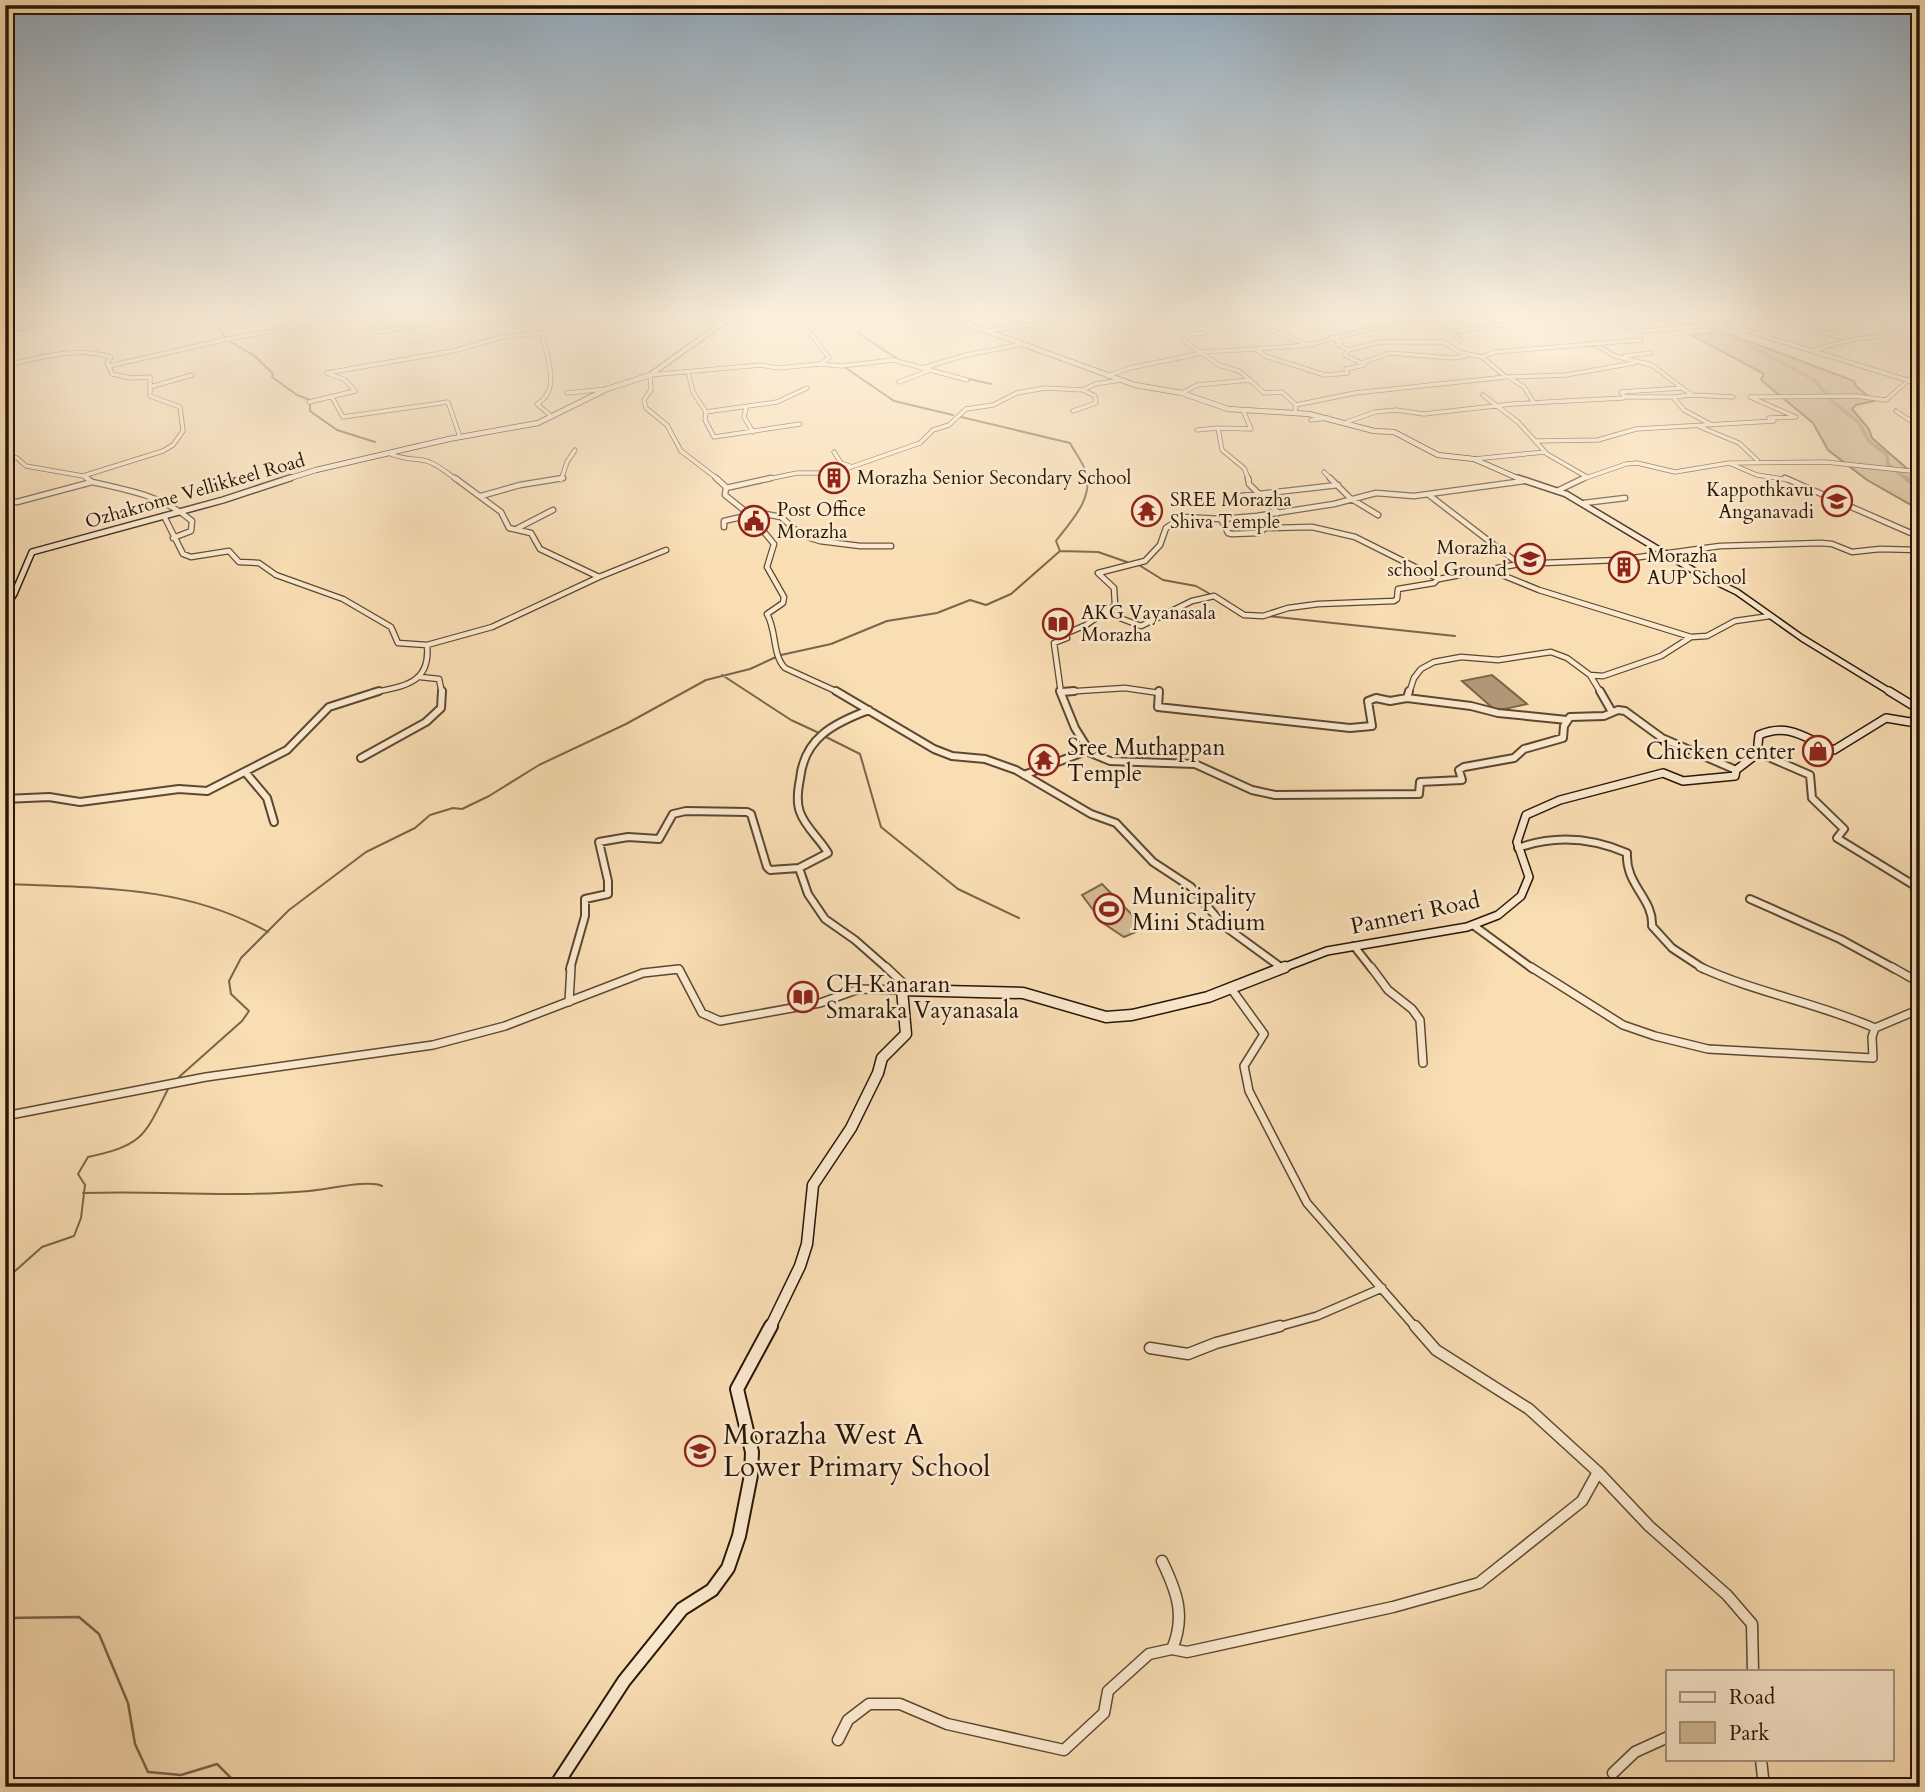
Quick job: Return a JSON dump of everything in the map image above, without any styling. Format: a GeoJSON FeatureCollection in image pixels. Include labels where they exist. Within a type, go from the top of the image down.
{"type":"FeatureCollection","features":[{"type":"Feature","properties":{"kind":"main road","name":"Ozhakrome Vellikkeel Road"},"geometry":{"type":"LineString","coordinates":[[5,608],[22,580],[26,559],[32,552],[182,511],[316,470],[460,437],[538,423],[587,399]]}},
{"type":"Feature","properties":{"kind":"main road"},"geometry":{"type":"LineString","coordinates":[[1197,399],[1219,407],[1295,412],[1347,422],[1374,431],[1394,432],[1438,455],[1474,459],[1524,481],[1557,491],[1584,503],[1666,554],[1737,593],[1920,710]]}},
{"type":"Feature","properties":{"kind":"main road","name":"Panneri Road"},"geometry":{"type":"LineString","coordinates":[[902,990],[1023,993],[1107,1017],[1148,1012],[1208,997],[1327,951],[1473,925],[1498,915],[1521,896],[1528,877],[1517,842],[1526,815],[1560,800],[1663,773],[1683,781],[1730,778],[1737,775],[1736,770],[1750,761],[1757,752],[1759,735],[1771,729],[1792,729],[1834,750],[1886,718],[1910,722],[1920,720]]}},
{"type":"Feature","properties":{"kind":"main road"},"geometry":{"type":"LineString","coordinates":[[555,1787],[624,1681],[682,1609],[712,1590],[728,1568],[739,1536],[751,1475],[752,1452],[737,1389],[761,1347],[800,1266],[807,1244],[813,1185],[851,1128],[878,1073],[882,1058],[906,1034],[902,990]]}},
{"type":"Feature","properties":{"kind":"street"},"geometry":{"type":"LineString","coordinates":[[5,456],[17,458],[26,466],[83,475],[153,454],[175,444],[180,438],[184,422],[180,407],[157,399]]}},
{"type":"Feature","properties":{"kind":"street"},"geometry":{"type":"LineString","coordinates":[[309,402],[325,399]]}},
{"type":"Feature","properties":{"kind":"street"},"geometry":{"type":"LineString","coordinates":[[333,399],[343,416],[350,417],[448,402],[460,437]]}},
{"type":"Feature","properties":{"kind":"street"},"geometry":{"type":"LineString","coordinates":[[546,399],[537,404],[551,416]]}},
{"type":"Feature","properties":{"kind":"street"},"geometry":{"type":"LineString","coordinates":[[645,399],[646,408],[667,425],[681,451],[707,469],[726,488]]}},
{"type":"Feature","properties":{"kind":"street"},"geometry":{"type":"LineString","coordinates":[[697,399],[706,412],[705,420],[714,437],[800,424]]}},
{"type":"Feature","properties":{"kind":"street"},"geometry":{"type":"LineString","coordinates":[[706,412],[746,408],[784,399]]}},
{"type":"Feature","properties":{"kind":"street"},"geometry":{"type":"LineString","coordinates":[[726,488],[797,473],[834,473],[920,443],[933,430],[949,425],[966,409],[993,405],[1006,399]]}},
{"type":"Feature","properties":{"kind":"street"},"geometry":{"type":"LineString","coordinates":[[1073,411],[1096,403],[1095,399]]}},
{"type":"Feature","properties":{"kind":"street"},"geometry":{"type":"LineString","coordinates":[[1289,399],[1296,405]]}},
{"type":"Feature","properties":{"kind":"street"},"geometry":{"type":"LineString","coordinates":[[1296,405],[1327,399]]}},
{"type":"Feature","properties":{"kind":"street"},"geometry":{"type":"LineString","coordinates":[[1489,399],[1500,405],[1545,452],[1587,477]]}},
{"type":"Feature","properties":{"kind":"street"},"geometry":{"type":"LineString","coordinates":[[1531,399],[1534,403]]}},
{"type":"Feature","properties":{"kind":"street"},"geometry":{"type":"LineString","coordinates":[[1347,422],[1396,410],[1414,410],[1424,414],[1500,405],[1600,399]]}},
{"type":"Feature","properties":{"kind":"street"},"geometry":{"type":"LineString","coordinates":[[1674,399],[1684,410],[1712,425]]}},
{"type":"Feature","properties":{"kind":"street"},"geometry":{"type":"LineString","coordinates":[[1536,441],[1598,440],[1636,429],[1774,421],[1769,418],[1796,416],[1754,399]]}},
{"type":"Feature","properties":{"kind":"street"},"geometry":{"type":"LineString","coordinates":[[1869,399],[1888,399]]}},
{"type":"Feature","properties":{"kind":"street"},"geometry":{"type":"LineString","coordinates":[[1295,412],[1296,405]]}},
{"type":"Feature","properties":{"kind":"street"},"geometry":{"type":"LineString","coordinates":[[746,408],[744,417],[753,432]]}},
{"type":"Feature","properties":{"kind":"street"},"geometry":{"type":"LineString","coordinates":[[1197,430],[1251,429],[1243,410]]}},
{"type":"Feature","properties":{"kind":"street"},"geometry":{"type":"LineString","coordinates":[[1896,411],[1920,427]]}},
{"type":"Feature","properties":{"kind":"street"},"geometry":{"type":"LineString","coordinates":[[1311,420],[1328,418]]}},
{"type":"Feature","properties":{"kind":"street"},"geometry":{"type":"LineString","coordinates":[[1696,426],[1739,443],[1757,461]]}},
{"type":"Feature","properties":{"kind":"street"},"geometry":{"type":"LineString","coordinates":[[1218,428],[1223,452],[1241,465],[1248,474],[1249,484],[1278,513]]}},
{"type":"Feature","properties":{"kind":"street"},"geometry":{"type":"LineString","coordinates":[[481,496],[520,485],[563,480],[567,462],[575,450]]}},
{"type":"Feature","properties":{"kind":"street"},"geometry":{"type":"LineString","coordinates":[[834,452],[841,463],[850,466]]}},
{"type":"Feature","properties":{"kind":"street"},"geometry":{"type":"LineString","coordinates":[[1474,459],[1545,452]]}},
{"type":"Feature","properties":{"kind":"street"},"geometry":{"type":"LineString","coordinates":[[388,453],[407,460],[422,460],[436,465],[500,512],[509,528],[531,533],[540,548],[599,577]]}},
{"type":"Feature","properties":{"kind":"street"},"geometry":{"type":"LineString","coordinates":[[1557,491],[1587,477],[1637,463],[1675,471],[1757,461],[1843,462],[1920,472]]}},
{"type":"Feature","properties":{"kind":"street"},"geometry":{"type":"LineString","coordinates":[[1729,463],[1757,475],[1784,478],[1920,537]]}},
{"type":"Feature","properties":{"kind":"street"},"geometry":{"type":"LineString","coordinates":[[1324,472],[1350,498],[1378,515]]}},
{"type":"Feature","properties":{"kind":"street"},"geometry":{"type":"LineString","coordinates":[[83,475],[92,482],[147,495],[182,511],[192,521],[191,531],[173,538]]}},
{"type":"Feature","properties":{"kind":"street"},"geometry":{"type":"LineString","coordinates":[[1524,481],[1429,495],[1376,493],[1334,504],[1278,513],[1221,519],[1183,517],[1166,528],[1160,545],[1145,561],[1098,573],[1114,588],[1115,605],[1083,628],[1073,627],[1066,631],[1060,636],[1067,638],[1054,643],[1062,692],[1077,737],[1099,758],[1110,761],[1195,764],[1252,790],[1275,795],[1419,794],[1422,791],[1420,782],[1462,780],[1461,768],[1514,758],[1524,749],[1563,738],[1567,720]]}},
{"type":"Feature","properties":{"kind":"street"},"geometry":{"type":"LineString","coordinates":[[5,501],[17,502],[92,482]]}},
{"type":"Feature","properties":{"kind":"street"},"geometry":{"type":"LineString","coordinates":[[1241,496],[1338,485]]}},
{"type":"Feature","properties":{"kind":"street"},"geometry":{"type":"LineString","coordinates":[[726,488],[725,495],[750,515],[774,544],[767,567],[784,597],[783,603],[766,614],[774,626],[774,648],[778,661],[785,668],[853,699],[934,749],[953,757],[985,759],[1024,775],[1069,803],[1116,823],[1153,862],[1199,895],[1208,910],[1223,925],[1282,968]]}},
{"type":"Feature","properties":{"kind":"street"},"geometry":{"type":"LineString","coordinates":[[1429,495],[1519,564]]}},
{"type":"Feature","properties":{"kind":"street"},"geometry":{"type":"LineString","coordinates":[[1584,503],[1625,498]]}},
{"type":"Feature","properties":{"kind":"street"},"geometry":{"type":"LineString","coordinates":[[518,528],[553,510]]}},
{"type":"Feature","properties":{"kind":"street"},"geometry":{"type":"LineString","coordinates":[[744,510],[761,511],[789,521],[799,534],[815,539],[849,546],[862,544],[873,549],[891,546]]}},
{"type":"Feature","properties":{"kind":"street"},"geometry":{"type":"LineString","coordinates":[[724,527],[724,521],[750,515]]}},
{"type":"Feature","properties":{"kind":"street"},"geometry":{"type":"LineString","coordinates":[[164,516],[183,554],[191,557],[229,551],[239,562],[259,563],[275,575],[353,605],[391,627],[398,643],[427,645],[492,627],[599,577],[666,550]]}},
{"type":"Feature","properties":{"kind":"street"},"geometry":{"type":"LineString","coordinates":[[1221,519],[1228,533],[1232,534],[1259,533],[1265,528],[1312,527],[1355,537],[1438,579]]}},
{"type":"Feature","properties":{"kind":"street"},"geometry":{"type":"LineString","coordinates":[[1104,612],[1141,626],[1192,601],[1212,597],[1244,615],[1263,616],[1288,608],[1318,604],[1394,601],[1397,599],[1398,589],[1519,564],[1618,560],[1706,547],[1780,543],[1832,544],[1852,552],[1880,549],[1920,550]]}},
{"type":"Feature","properties":{"kind":"street"},"geometry":{"type":"LineString","coordinates":[[1489,570],[1553,596],[1614,611],[1691,637],[1707,636],[1735,621],[1770,616]]}},
{"type":"Feature","properties":{"kind":"street"},"geometry":{"type":"LineString","coordinates":[[1590,675],[1612,675],[1661,656],[1691,637]]}},
{"type":"Feature","properties":{"kind":"street"},"geometry":{"type":"LineString","coordinates":[[5,799],[49,797],[80,802],[179,789],[207,791],[287,750],[329,708],[363,695],[413,683],[420,677],[429,655],[427,645]]}},
{"type":"Feature","properties":{"kind":"street"},"geometry":{"type":"LineString","coordinates":[[1406,698],[1421,668],[1434,662],[1453,658],[1498,660],[1551,652],[1567,658],[1590,675],[1612,712]]}},
{"type":"Feature","properties":{"kind":"street"},"geometry":{"type":"LineString","coordinates":[[361,758],[426,722],[441,708],[442,688],[439,679],[420,677]]}},
{"type":"Feature","properties":{"kind":"street"},"geometry":{"type":"LineString","coordinates":[[1062,692],[1125,688],[1159,691],[1158,707],[1350,728],[1372,726],[1368,701],[1371,699],[1401,701],[1406,698],[1471,706],[1498,713],[1567,720],[1604,716],[1618,710],[1631,714],[1662,738],[1736,770]]}},
{"type":"Feature","properties":{"kind":"street"},"geometry":{"type":"LineString","coordinates":[[569,1002],[567,985],[576,942],[585,918],[585,899],[608,894],[610,888],[599,852],[599,842],[628,837],[659,839],[673,814],[686,811],[747,812],[755,823],[767,867],[771,870],[799,868],[828,853],[800,812],[800,772],[806,753],[814,740],[838,721],[869,710]]}},
{"type":"Feature","properties":{"kind":"street"},"geometry":{"type":"LineString","coordinates":[[1024,775],[1090,752]]}},
{"type":"Feature","properties":{"kind":"street"},"geometry":{"type":"LineString","coordinates":[[1757,752],[1810,775],[1812,798],[1844,829],[1836,838],[1920,888]]}},
{"type":"Feature","properties":{"kind":"street"},"geometry":{"type":"LineString","coordinates":[[246,773],[267,798],[274,822]]}},
{"type":"Feature","properties":{"kind":"street"},"geometry":{"type":"LineString","coordinates":[[1518,848],[1552,839],[1609,844],[1627,853],[1625,864],[1628,875],[1654,913],[1652,926],[1663,943],[1683,957],[1744,985],[1854,1017],[1875,1028]]}},
{"type":"Feature","properties":{"kind":"street"},"geometry":{"type":"LineString","coordinates":[[5,1116],[206,1076],[433,1045],[505,1026],[643,973],[679,970],[702,1013],[720,1021],[820,1003],[859,989],[902,990],[903,983],[825,919],[808,894],[799,868]]}},
{"type":"Feature","properties":{"kind":"street"},"geometry":{"type":"LineString","coordinates":[[1750,899],[1840,939],[1920,983]]}},
{"type":"Feature","properties":{"kind":"street"},"geometry":{"type":"LineString","coordinates":[[1473,925],[1548,979],[1623,1025],[1708,1049],[1873,1058],[1872,1037],[1875,1028],[1920,1009]]}},
{"type":"Feature","properties":{"kind":"street"},"geometry":{"type":"LineString","coordinates":[[1354,946],[1388,990],[1412,1009],[1420,1020],[1423,1063]]}},
{"type":"Feature","properties":{"kind":"street"},"geometry":{"type":"LineString","coordinates":[[1230,987],[1264,1034],[1244,1066],[1249,1091],[1307,1203],[1436,1350],[1529,1409],[1598,1472],[1649,1526],[1727,1595],[1752,1624],[1753,1670]]}},
{"type":"Feature","properties":{"kind":"street"},"geometry":{"type":"LineString","coordinates":[[1150,1348],[1188,1354],[1216,1343],[1317,1317],[1382,1288]]}},
{"type":"Feature","properties":{"kind":"street"},"geometry":{"type":"LineString","coordinates":[[838,1740],[848,1720],[869,1704],[901,1704],[947,1724],[1064,1750],[1104,1713],[1108,1691],[1149,1654],[1172,1649],[1187,1652],[1394,1607],[1479,1583],[1582,1501],[1598,1472]]}},
{"type":"Feature","properties":{"kind":"street"},"geometry":{"type":"LineString","coordinates":[[1162,1561],[1178,1595],[1182,1616],[1180,1633],[1172,1649]]}},
{"type":"Feature","properties":{"kind":"street"},"geometry":{"type":"LineString","coordinates":[[1613,1773],[1635,1752],[1666,1738]]}},
{"type":"Feature","properties":{"kind":"street"},"geometry":{"type":"LineString","coordinates":[[1761,1760],[1764,1787]]}},
{"type":"Feature","properties":{"kind":"green space"},"geometry":{"type":"Polygon","coordinates":[[[1784,399],[1871,399],[1874,401],[1856,405],[1852,409],[1869,429],[1872,438],[1920,480],[1920,510],[1867,480],[1828,450],[1813,423],[1784,399]]]}},
{"type":"Feature","properties":{"kind":"green space","name":"Municipality Mini Stadium"},"geometry":{"type":"Polygon","coordinates":[[[1102,884],[1145,928],[1124,937],[1103,923],[1082,895],[1102,884]]]}},
{"type":"Feature","properties":{"kind":"shaded area"},"geometry":{"type":"Polygon","coordinates":[[[1492,675],[1527,704],[1496,711],[1462,681],[1492,675]]]}},
{"type":"Feature","properties":{"kind":"waterway"},"geometry":{"type":"LineString","coordinates":[[306,399],[310,400],[310,411],[337,430],[375,442]]}},
{"type":"Feature","properties":{"kind":"waterway"},"geometry":{"type":"LineString","coordinates":[[891,399],[953,415]]}},
{"type":"Feature","properties":{"kind":"waterway"},"geometry":{"type":"LineString","coordinates":[[1830,399],[1859,423],[1869,441],[1887,455],[1888,465],[1908,480]]}},
{"type":"Feature","properties":{"kind":"waterway"},"geometry":{"type":"LineString","coordinates":[[961,417],[1070,443],[1085,468],[1088,482],[1084,501],[1056,541],[1060,551]]}},
{"type":"Feature","properties":{"kind":"waterway"},"geometry":{"type":"LineString","coordinates":[[1906,478],[1920,489]]}},
{"type":"Feature","properties":{"kind":"waterway"},"geometry":{"type":"LineString","coordinates":[[781,655],[831,644],[887,621],[937,613],[970,600],[986,605],[1011,594],[1060,551]]}},
{"type":"Feature","properties":{"kind":"waterway"},"geometry":{"type":"LineString","coordinates":[[1060,551],[1098,552],[1127,562]]}},
{"type":"Feature","properties":{"kind":"waterway"},"geometry":{"type":"LineString","coordinates":[[1139,565],[1163,580],[1196,586],[1210,594]]}},
{"type":"Feature","properties":{"kind":"waterway"},"geometry":{"type":"LineString","coordinates":[[1268,616],[1455,636]]}},
{"type":"Feature","properties":{"kind":"waterway"},"geometry":{"type":"LineString","coordinates":[[723,676],[750,669],[776,657]]}},
{"type":"Feature","properties":{"kind":"waterway"},"geometry":{"type":"LineString","coordinates":[[267,932],[289,910],[366,852],[415,828],[430,815],[453,808],[462,809],[489,796],[539,765],[626,724],[706,680],[723,676]]}},
{"type":"Feature","properties":{"kind":"waterway"},"geometry":{"type":"LineString","coordinates":[[723,676],[791,720],[817,732]]}},
{"type":"Feature","properties":{"kind":"waterway"},"geometry":{"type":"LineString","coordinates":[[824,736],[860,754],[881,827],[958,889],[1019,918]]}},
{"type":"Feature","properties":{"kind":"waterway"},"geometry":{"type":"LineString","coordinates":[[5,884],[107,889],[172,897],[205,905],[267,932]]}},
{"type":"Feature","properties":{"kind":"waterway"},"geometry":{"type":"LineString","coordinates":[[179,1077],[242,1021],[249,1011],[231,994],[229,981],[241,958],[267,932]]}},
{"type":"Feature","properties":{"kind":"waterway"},"geometry":{"type":"LineString","coordinates":[[84,1193],[85,1185],[78,1174],[88,1157],[120,1148],[140,1136],[168,1089]]}},
{"type":"Feature","properties":{"kind":"waterway"},"geometry":{"type":"LineString","coordinates":[[84,1193],[253,1194],[309,1191],[358,1184],[382,1186]]}},
{"type":"Feature","properties":{"kind":"waterway"},"geometry":{"type":"LineString","coordinates":[[5,1280],[42,1247],[74,1236],[81,1218],[84,1193]]}},
{"type":"Feature","properties":{"kind":"waterway"},"geometry":{"type":"LineString","coordinates":[[1920,1454],[1912,1467],[1920,1485]]}},
{"type":"Feature","properties":{"kind":"waterway"},"geometry":{"type":"LineString","coordinates":[[5,1618],[79,1617],[99,1634],[128,1703],[135,1744],[148,1772],[181,1775],[217,1764],[240,1787]]}},
{"type":"Feature","properties":{"kind":"place","name":"Morazha Senior Secondary School"},"geometry":{"type":"Point","coordinates":[834,478]}},
{"type":"Feature","properties":{"kind":"place","name":"Kappothkavu Anganavadi"},"geometry":{"type":"Point","coordinates":[1837,501]}},
{"type":"Feature","properties":{"kind":"place","name":"SREE Morazha Shiva Temple"},"geometry":{"type":"Point","coordinates":[1147,511]}},
{"type":"Feature","properties":{"kind":"place","name":"Post Office Morazha"},"geometry":{"type":"Point","coordinates":[754,521]}},
{"type":"Feature","properties":{"kind":"place","name":"Morazha school Ground"},"geometry":{"type":"Point","coordinates":[1530,559]}},
{"type":"Feature","properties":{"kind":"place","name":"Morazha AUP School"},"geometry":{"type":"Point","coordinates":[1624,567]}},
{"type":"Feature","properties":{"kind":"place","name":"AKG Vayanasala Morazha"},"geometry":{"type":"Point","coordinates":[1058,624]}},
{"type":"Feature","properties":{"kind":"place","name":"Chicken center"},"geometry":{"type":"Point","coordinates":[1818,751]}},
{"type":"Feature","properties":{"kind":"place","name":"Sree Muthappan Temple"},"geometry":{"type":"Point","coordinates":[1044,760]}},
{"type":"Feature","properties":{"kind":"place","name":"Municipality Mini Stadium"},"geometry":{"type":"Point","coordinates":[1109,909]}},
{"type":"Feature","properties":{"kind":"place","name":"CH Kanaran Smaraka Vayanasala"},"geometry":{"type":"Point","coordinates":[803,997]}},
{"type":"Feature","properties":{"kind":"place","name":"Morazha West A Lower Primary School"},"geometry":{"type":"Point","coordinates":[700,1451]}}]}
